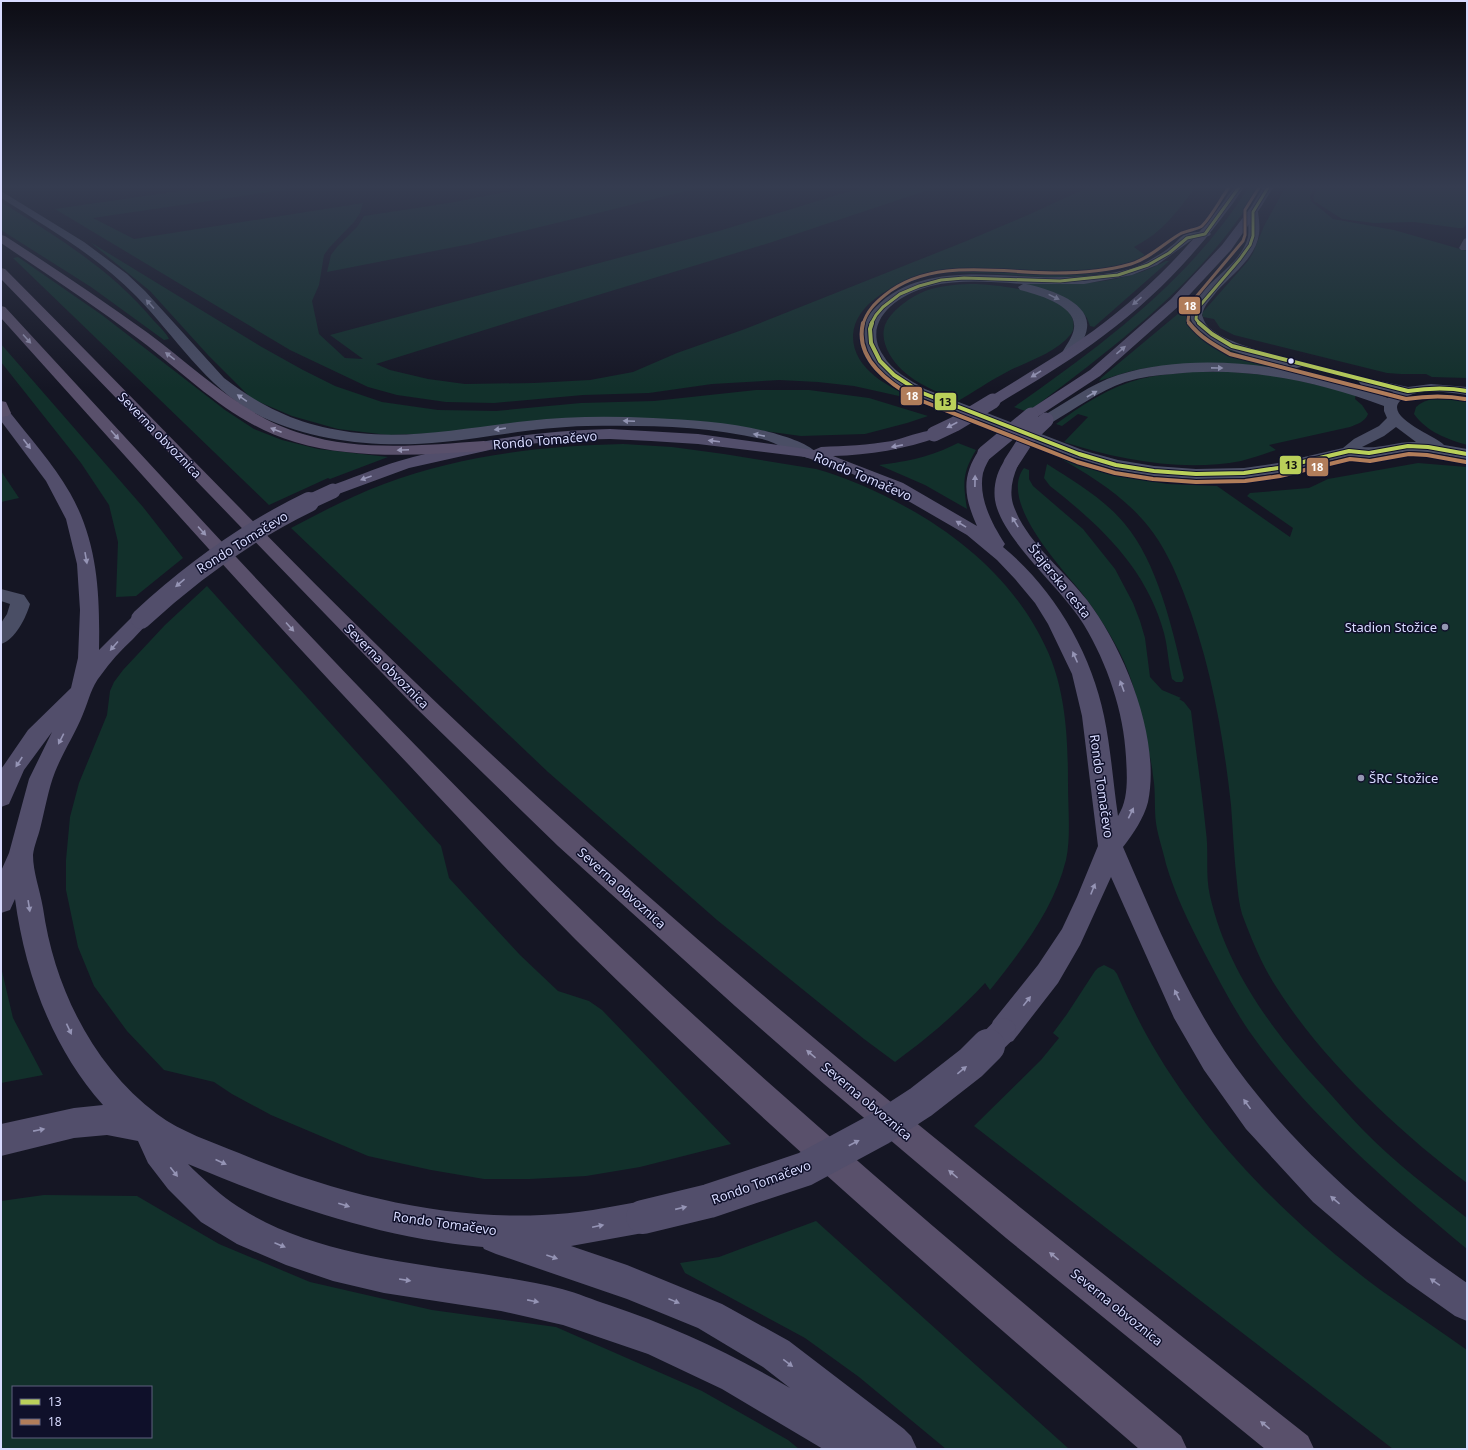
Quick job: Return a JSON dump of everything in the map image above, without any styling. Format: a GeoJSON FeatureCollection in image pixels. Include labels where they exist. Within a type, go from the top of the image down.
{"type":"FeatureCollection","features":[{"type":"Feature","properties":{"kind":"highway"},"geometry":{"type":"LineString","coordinates":[[24,254],[107,309],[237,409],[255,421],[276,431],[324,444],[356,448],[389,450],[484,446]]}},
{"type":"Feature","properties":{"kind":"highway","name":"Severna obvoznica"},"geometry":{"type":"LineString","coordinates":[[1,272],[414,694],[566,838],[767,1017],[955,1176],[1295,1449]]}},
{"type":"Feature","properties":{"kind":"highway"},"geometry":{"type":"LineString","coordinates":[[1,310],[296,635],[471,816],[584,930],[682,1023],[910,1229],[1168,1449]]}},
{"type":"Feature","properties":{"kind":"main road"},"geometry":{"type":"LineString","coordinates":[[808,453],[854,451],[889,447],[915,441],[955,424],[1069,353],[1112,323],[1144,295],[1187,254]]}},
{"type":"Feature","properties":{"kind":"main road","name":"Štajerska cesta"},"geometry":{"type":"LineString","coordinates":[[1110,846],[1124,826],[1136,802],[1137,767],[1129,704],[1104,643],[1081,605],[1037,554],[1012,519],[1005,504],[1003,493],[1006,474],[1011,463],[1028,437],[1080,384],[1126,346],[1184,294],[1221,254]]}},
{"type":"Feature","properties":{"kind":"main road","name":"Štajerska cesta"},"geometry":{"type":"LineString","coordinates":[[1003,556],[981,516],[974,483],[975,473],[985,453],[1005,435],[1031,414],[1080,384]]}},
{"type":"Feature","properties":{"kind":"main road"},"geometry":{"type":"LineString","coordinates":[[1,798],[8,778],[27,749],[46,725],[80,690],[86,668],[90,616],[89,577],[82,539],[68,504],[59,489],[2,410]]}},
{"type":"Feature","properties":{"kind":"main road","name":"Rondo Tomačevo"},"geometry":{"type":"LineString","coordinates":[[610,434],[698,439],[808,453],[854,469],[897,487],[973,531],[1003,556],[1022,575],[1058,624],[1082,674],[1093,716],[1110,846],[1090,897],[1071,937],[1048,974],[1003,1031],[971,1063],[921,1102],[881,1128],[812,1165],[709,1202],[592,1227],[538,1232],[476,1230],[422,1223],[350,1207],[276,1184],[187,1147],[148,1127],[116,1098],[91,1068],[72,1035],[49,986],[34,937],[21,853],[34,802],[46,767],[75,709],[80,690],[105,656],[141,619],[185,579],[226,549],[284,514],[333,491],[403,465],[484,446],[546,437],[610,434]]}},
{"type":"Feature","properties":{"kind":"main road"},"geometry":{"type":"LineString","coordinates":[[1110,846],[1143,923],[1184,1009],[1214,1060],[1257,1118],[1324,1191],[1419,1270],[1467,1304]]}},
{"type":"Feature","properties":{"kind":"main road"},"geometry":{"type":"LineString","coordinates":[[1,902],[21,853]]}},
{"type":"Feature","properties":{"kind":"main road"},"geometry":{"type":"LineString","coordinates":[[1,1140],[74,1123],[107,1120],[148,1127],[159,1152],[179,1178],[214,1210],[249,1232],[286,1248],[333,1264],[384,1276],[501,1294],[563,1307],[654,1338],[735,1376],[859,1449]]}},
{"type":"Feature","properties":{"kind":"main road"},"geometry":{"type":"LineString","coordinates":[[476,1230],[627,1282],[710,1316],[776,1354],[891,1442],[898,1449]]}},
{"type":"Feature","properties":{"kind":"street"},"geometry":{"type":"LineString","coordinates":[[93,254],[123,276],[224,385],[244,401],[275,417],[324,433],[347,437],[400,439],[443,437],[547,424],[593,421],[646,422],[697,426],[771,437],[808,453]]}},
{"type":"Feature","properties":{"kind":"street"},"geometry":{"type":"LineString","coordinates":[[1166,254],[1146,266],[1112,276],[1067,281],[952,279],[930,282],[908,290],[887,304],[874,319],[869,331],[871,346],[885,369],[905,384],[944,402],[1079,454],[1135,468],[1182,473],[1244,473],[1278,468],[1349,451],[1369,453],[1408,446],[1428,447],[1459,453]]}},
{"type":"Feature","properties":{"kind":"street"},"geometry":{"type":"LineString","coordinates":[[1244,254],[1197,309],[1196,314],[1199,324],[1217,338],[1232,346],[1408,391]]}},
{"type":"Feature","properties":{"kind":"street"},"geometry":{"type":"LineString","coordinates":[[989,279],[1047,294],[1063,302],[1074,310],[1080,320],[1081,325],[1069,353]]}},
{"type":"Feature","properties":{"kind":"street"},"geometry":{"type":"LineString","coordinates":[[1046,420],[1101,388],[1122,378],[1151,372],[1216,368],[1290,374],[1357,390],[1393,411],[1404,428],[1431,443],[1459,453]]}},
{"type":"Feature","properties":{"kind":"street"},"geometry":{"type":"LineString","coordinates":[[1349,451],[1354,444],[1370,438],[1390,426],[1397,396],[1408,391],[1428,388],[1452,388],[1467,391]]}},
{"type":"Feature","properties":{"kind":"street"},"geometry":{"type":"LineString","coordinates":[[1,595],[17,599],[20,604],[17,615],[1,637]]}},
{"type":"Feature","properties":{"kind":"green space"},"geometry":{"type":"Polygon","coordinates":[[[38,254],[80,254],[102,270],[138,303],[163,330],[169,339],[164,340],[91,287],[38,254]]]}},
{"type":"Feature","properties":{"kind":"green space"},"geometry":{"type":"Polygon","coordinates":[[[104,254],[109,254],[260,346],[303,370],[335,386],[382,402],[438,410],[496,411],[581,403],[654,401],[756,390],[809,390],[869,398],[928,416],[865,434],[801,436],[699,422],[635,418],[444,433],[388,435],[338,429],[292,416],[252,399],[208,355],[150,291],[104,254]]]}},
{"type":"Feature","properties":{"kind":"green space"},"geometry":{"type":"Polygon","coordinates":[[[129,254],[325,254],[319,285],[312,301],[319,334],[345,358],[363,359],[330,335],[634,254],[734,254],[376,364],[390,370],[428,379],[465,384],[534,383],[590,380],[633,372],[677,353],[745,329],[935,254],[1143,254],[1146,256],[1128,266],[1107,272],[1065,277],[968,273],[943,274],[920,278],[897,285],[876,298],[867,305],[855,324],[853,335],[854,347],[866,368],[875,376],[896,390],[917,400],[854,386],[779,380],[712,384],[649,393],[583,395],[494,403],[446,402],[397,395],[368,387],[290,350],[129,254]]]}},
{"type":"Feature","properties":{"kind":"green space"},"geometry":{"type":"Polygon","coordinates":[[[332,254],[421,254],[327,272],[332,254]]]}},
{"type":"Feature","properties":{"kind":"green space"},"geometry":{"type":"Polygon","coordinates":[[[1198,254],[1211,254],[1156,310],[1093,362],[1028,412],[1014,407],[1080,360],[1112,335],[1173,280],[1198,254]]]}},
{"type":"Feature","properties":{"kind":"green space"},"geometry":{"type":"Polygon","coordinates":[[[1253,254],[1467,254],[1467,378],[1432,377],[1426,374],[1387,373],[1234,335],[1220,328],[1214,319],[1203,317],[1202,313],[1248,261],[1253,254]]]}},
{"type":"Feature","properties":{"kind":"green space"},"geometry":{"type":"Polygon","coordinates":[[[18,257],[102,315],[225,410],[254,429],[282,440],[318,449],[388,457],[330,479],[328,478],[269,505],[13,258],[18,257]]]}},
{"type":"Feature","properties":{"kind":"green space"},"geometry":{"type":"Polygon","coordinates":[[[1169,261],[1094,327],[1090,326],[1087,318],[1081,310],[1025,284],[1065,284],[1105,281],[1142,272],[1169,261]]]}},
{"type":"Feature","properties":{"kind":"green space"},"geometry":{"type":"Polygon","coordinates":[[[976,284],[1015,288],[1045,297],[1058,303],[1067,310],[1073,320],[1074,327],[1071,334],[1057,347],[999,376],[958,401],[921,384],[902,370],[888,351],[884,340],[884,329],[890,316],[895,311],[908,300],[922,292],[946,286],[976,284]]]}},
{"type":"Feature","properties":{"kind":"green space"},"geometry":{"type":"Polygon","coordinates":[[[1179,313],[1187,315],[1194,326],[1204,336],[1216,344],[1246,355],[1288,366],[1286,370],[1199,365],[1164,366],[1135,370],[1099,381],[1179,313]]]}},
{"type":"Feature","properties":{"kind":"green space"},"geometry":{"type":"Polygon","coordinates":[[[1,344],[143,507],[183,558],[136,596],[116,597],[118,542],[109,505],[81,463],[1,362],[1,344]]]}},
{"type":"Feature","properties":{"kind":"green space"},"geometry":{"type":"Polygon","coordinates":[[[1189,372],[1232,372],[1279,376],[1356,394],[1355,399],[1362,405],[1368,414],[1363,421],[1350,427],[1269,445],[1276,450],[1241,461],[1219,464],[1174,465],[1129,459],[1064,442],[1088,417],[1078,414],[1062,426],[1056,424],[1096,397],[1129,382],[1140,379],[1189,372]]]}},
{"type":"Feature","properties":{"kind":"green space"},"geometry":{"type":"Polygon","coordinates":[[[1451,397],[1467,399],[1467,445],[1431,430],[1414,414],[1416,407],[1424,402],[1432,399],[1451,397]]]}},
{"type":"Feature","properties":{"kind":"green space"},"geometry":{"type":"Polygon","coordinates":[[[958,443],[976,450],[971,458],[965,478],[964,485],[967,509],[925,485],[879,465],[920,458],[958,443]]]}},
{"type":"Feature","properties":{"kind":"green space"},"geometry":{"type":"Polygon","coordinates":[[[623,444],[672,447],[816,469],[845,478],[891,499],[916,512],[939,527],[983,562],[1020,603],[1048,652],[1059,684],[1065,717],[1067,751],[1069,822],[1068,851],[1061,878],[1045,912],[1025,945],[990,990],[985,983],[964,1005],[920,1043],[895,1062],[864,1039],[717,920],[548,772],[291,528],[337,504],[384,484],[442,466],[472,459],[532,450],[623,444]]]}},
{"type":"Feature","properties":{"kind":"green space","name":"ŠRC Stožice"},"geometry":{"type":"Polygon","coordinates":[[[1058,457],[1102,471],[1167,484],[1217,486],[1290,537],[1293,528],[1247,496],[1250,493],[1309,488],[1328,479],[1418,463],[1467,467],[1467,1183],[1414,1141],[1362,1092],[1315,1040],[1294,1013],[1270,977],[1245,923],[1241,910],[1236,873],[1231,805],[1224,750],[1214,696],[1201,643],[1180,582],[1159,541],[1139,515],[1106,487],[1058,457]]]}},
{"type":"Feature","properties":{"kind":"green space"},"geometry":{"type":"Polygon","coordinates":[[[1047,464],[1098,498],[1116,514],[1136,539],[1155,576],[1169,618],[1184,678],[1182,682],[1176,682],[1172,679],[1164,633],[1156,610],[1134,569],[1104,533],[1087,516],[1050,486],[1044,478],[1047,464]]]}},
{"type":"Feature","properties":{"kind":"green space"},"geometry":{"type":"Polygon","coordinates":[[[1024,468],[1029,470],[1029,479],[1033,486],[1083,529],[1115,569],[1133,603],[1140,621],[1145,638],[1150,677],[1162,690],[1181,698],[1179,699],[1184,702],[1191,711],[1207,840],[1207,872],[1210,896],[1228,949],[1254,999],[1305,1066],[1375,1142],[1400,1165],[1467,1218],[1467,1249],[1379,1174],[1323,1120],[1272,1062],[1231,1003],[1188,921],[1166,864],[1156,823],[1151,761],[1138,703],[1128,671],[1119,651],[1101,620],[1081,592],[1047,550],[1025,515],[1019,498],[1018,482],[1024,468]]]}},
{"type":"Feature","properties":{"kind":"green space"},"geometry":{"type":"Polygon","coordinates":[[[1,471],[19,498],[1,502],[1,471]]]}},
{"type":"Feature","properties":{"kind":"green space"},"geometry":{"type":"Polygon","coordinates":[[[207,586],[441,846],[449,878],[520,955],[558,991],[589,1001],[602,1010],[731,1144],[640,1167],[586,1176],[530,1179],[484,1179],[431,1170],[368,1156],[271,1115],[232,1094],[214,1082],[164,1070],[127,1031],[94,986],[78,947],[66,890],[66,860],[70,817],[79,783],[107,715],[110,691],[114,682],[123,670],[165,625],[207,586]]]}},
{"type":"Feature","properties":{"kind":"green space"},"geometry":{"type":"Polygon","coordinates":[[[1104,965],[1114,970],[1117,974],[1146,1034],[1168,1071],[1193,1107],[1250,1174],[1281,1206],[1348,1265],[1382,1291],[1467,1350],[1467,1449],[1393,1449],[974,1126],[1041,1060],[1059,1038],[1053,1033],[1095,971],[1104,965]]]}},
{"type":"Feature","properties":{"kind":"green space"},"geometry":{"type":"Polygon","coordinates":[[[1,967],[13,1018],[43,1075],[1,1083],[1,967]]]}},
{"type":"Feature","properties":{"kind":"green space"},"geometry":{"type":"Polygon","coordinates":[[[44,1195],[137,1196],[219,1244],[310,1282],[432,1310],[556,1327],[702,1391],[788,1440],[799,1449],[1,1449],[1,1201],[44,1195]]]}},
{"type":"Feature","properties":{"kind":"green space"},"geometry":{"type":"Polygon","coordinates":[[[816,1221],[1069,1449],[946,1449],[859,1377],[805,1338],[685,1273],[680,1263],[719,1257],[816,1221]]]}},
{"type":"Feature","properties":{"kind":"transit line","name":"18"},"geometry":{"type":"LineString","coordinates":[[1153,254],[1131,264],[1083,272],[1054,273],[960,270],[914,278],[894,288],[875,303],[868,313],[862,329],[867,355],[880,373],[897,387],[917,399],[1077,462],[1115,473],[1153,479],[1196,482],[1245,481],[1280,476],[1350,459],[1370,461],[1409,454],[1427,455],[1466,462]]}},
{"type":"Feature","properties":{"kind":"transit line","name":"13"},"geometry":{"type":"LineString","coordinates":[[1167,254],[1160,259],[1134,271],[1083,280],[1053,281],[964,278],[941,280],[919,286],[900,294],[883,307],[876,315],[870,329],[871,343],[880,361],[894,375],[920,392],[1079,454],[1116,465],[1154,471],[1196,474],[1244,473],[1278,468],[1349,451],[1369,453],[1408,446],[1428,447],[1467,454]]}},
{"type":"Feature","properties":{"kind":"transit line","name":"18"},"geometry":{"type":"LineString","coordinates":[[1232,254],[1190,304],[1188,321],[1198,334],[1208,342],[1230,354],[1406,399],[1429,396],[1451,396],[1465,399]]}},
{"type":"Feature","properties":{"kind":"transit line","name":"13"},"geometry":{"type":"LineString","coordinates":[[1244,254],[1197,309],[1196,319],[1212,334],[1232,346],[1408,391],[1428,388],[1452,388],[1467,391]]}},
{"type":"Feature","properties":{"kind":"place","name":"Stadion Stožice"},"geometry":{"type":"Point","coordinates":[1445,627]}},
{"type":"Feature","properties":{"kind":"place","name":"ŠRC Stožice"},"geometry":{"type":"Point","coordinates":[1361,778]}}]}
